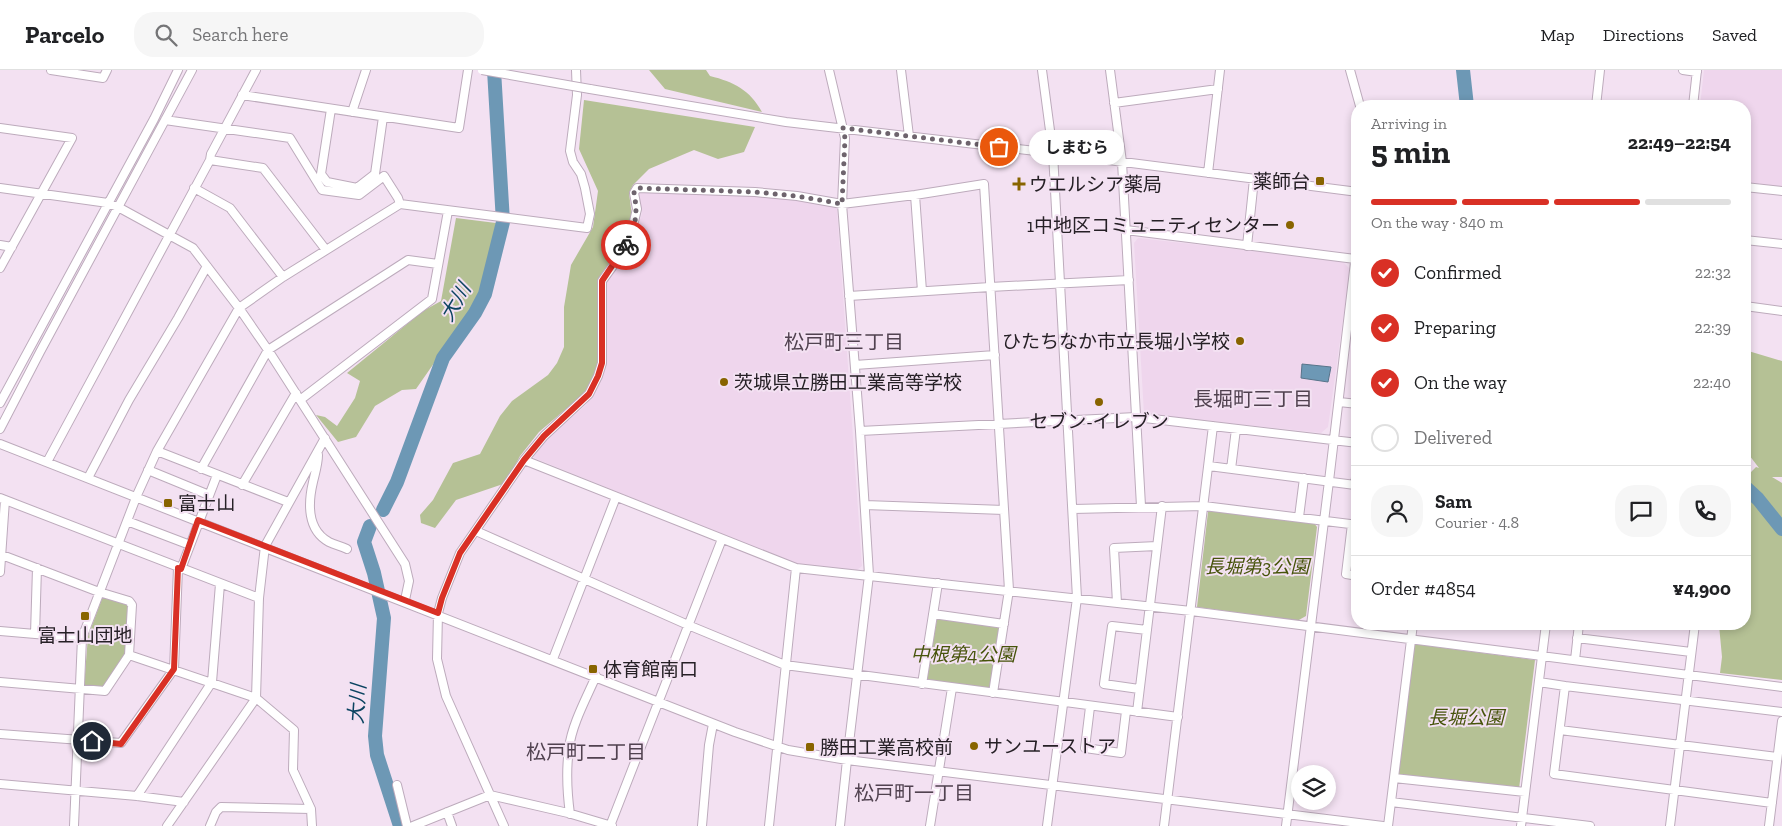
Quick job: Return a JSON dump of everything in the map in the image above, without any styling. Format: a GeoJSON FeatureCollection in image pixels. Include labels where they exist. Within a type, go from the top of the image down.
{"type":"FeatureCollection","features":[{"type":"Feature","properties":{"kind":"street"},"geometry":{"type":"LineString","coordinates":[[51,70],[103,78],[107,70]]}},
{"type":"Feature","properties":{"kind":"street"},"geometry":{"type":"LineString","coordinates":[[0,403],[178,70]]}},
{"type":"Feature","properties":{"kind":"street"},"geometry":{"type":"LineString","coordinates":[[0,430],[192,70]]}},
{"type":"Feature","properties":{"kind":"street"},"geometry":{"type":"LineString","coordinates":[[47,462],[210,160],[211,154],[256,70]]}},
{"type":"Feature","properties":{"kind":"street"},"geometry":{"type":"LineString","coordinates":[[352,112],[366,70]]}},
{"type":"Feature","properties":{"kind":"street"},"geometry":{"type":"LineString","coordinates":[[242,95],[459,128],[468,70]]}},
{"type":"Feature","properties":{"kind":"street"},"geometry":{"type":"LineString","coordinates":[[482,70],[786,122],[1053,153],[1351,191]]}},
{"type":"Feature","properties":{"kind":"street"},"geometry":{"type":"LineString","coordinates":[[74,826],[82,638],[136,495],[157,451],[239,308],[283,277],[400,204],[587,228],[590,214],[585,188],[581,174],[573,162],[570,150],[577,95],[576,70]]}},
{"type":"Feature","properties":{"kind":"street"},"geometry":{"type":"LineString","coordinates":[[829,70],[845,138],[842,204],[869,575],[840,826]]}},
{"type":"Feature","properties":{"kind":"street"},"geometry":{"type":"LineString","coordinates":[[900,70],[909,136]]}},
{"type":"Feature","properties":{"kind":"street"},"geometry":{"type":"LineString","coordinates":[[1042,70],[1053,153],[1077,598],[1047,826]]}},
{"type":"Feature","properties":{"kind":"street"},"geometry":{"type":"LineString","coordinates":[[1110,70],[1122,162],[1141,506]]}},
{"type":"Feature","properties":{"kind":"street"},"geometry":{"type":"LineString","coordinates":[[1208,173],[1220,70]]}},
{"type":"Feature","properties":{"kind":"street"},"geometry":{"type":"LineString","coordinates":[[1350,70],[1358,100]]}},
{"type":"Feature","properties":{"kind":"street"},"geometry":{"type":"LineString","coordinates":[[1597,100],[1600,70]]}},
{"type":"Feature","properties":{"kind":"street"},"geometry":{"type":"LineString","coordinates":[[1683,70],[1697,71],[1694,100]]}},
{"type":"Feature","properties":{"kind":"street"},"geometry":{"type":"LineString","coordinates":[[1114,103],[1218,89]]}},
{"type":"Feature","properties":{"kind":"street"},"geometry":{"type":"LineString","coordinates":[[330,109],[321,174],[327,182],[357,188],[375,174],[383,117]]}},
{"type":"Feature","properties":{"kind":"street"},"geometry":{"type":"LineString","coordinates":[[165,120],[290,138],[322,190],[359,195],[384,176],[400,204]]}},
{"type":"Feature","properties":{"kind":"street"},"geometry":{"type":"LineString","coordinates":[[0,128],[72,138],[0,268]]}},
{"type":"Feature","properties":{"kind":"street"},"geometry":{"type":"LineString","coordinates":[[210,160],[263,168],[326,250]]}},
{"type":"Feature","properties":{"kind":"street"},"geometry":{"type":"LineString","coordinates":[[1247,246],[1254,179]]}},
{"type":"Feature","properties":{"kind":"street"},"geometry":{"type":"LineString","coordinates":[[504,826],[446,696],[440,677],[437,650],[438,613],[452,570],[460,553],[524,460],[544,436],[589,394],[598,376],[602,363],[602,281],[623,252],[631,234],[637,209],[635,190],[637,188],[755,192],[797,196],[842,204],[984,184],[1009,590],[993,693]]}},
{"type":"Feature","properties":{"kind":"street"},"geometry":{"type":"LineString","coordinates":[[0,188],[118,207],[193,248],[239,308],[268,350],[405,564],[409,581],[405,600]]}},
{"type":"Feature","properties":{"kind":"street"},"geometry":{"type":"LineString","coordinates":[[194,188],[230,208],[283,277]]}},
{"type":"Feature","properties":{"kind":"street"},"geometry":{"type":"LineString","coordinates":[[1751,188],[1782,191]]}},
{"type":"Feature","properties":{"kind":"street"},"geometry":{"type":"LineString","coordinates":[[915,195],[922,291]]}},
{"type":"Feature","properties":{"kind":"street"},"geometry":{"type":"LineString","coordinates":[[300,400],[432,299],[448,211]]}},
{"type":"Feature","properties":{"kind":"street"},"geometry":{"type":"LineString","coordinates":[[1126,230],[1351,259]]}},
{"type":"Feature","properties":{"kind":"street"},"geometry":{"type":"LineString","coordinates":[[1751,241],[1782,244]]}},
{"type":"Feature","properties":{"kind":"street"},"geometry":{"type":"LineString","coordinates":[[0,245],[12,247]]}},
{"type":"Feature","properties":{"kind":"street"},"geometry":{"type":"LineString","coordinates":[[201,469],[268,350],[408,260],[438,264]]}},
{"type":"Feature","properties":{"kind":"street"},"geometry":{"type":"LineString","coordinates":[[88,478],[129,400],[207,266]]}},
{"type":"Feature","properties":{"kind":"street"},"geometry":{"type":"LineString","coordinates":[[849,296],[1129,280]]}},
{"type":"Feature","properties":{"kind":"street"},"geometry":{"type":"LineString","coordinates":[[1286,826],[1351,294]]}},
{"type":"Feature","properties":{"kind":"street"},"geometry":{"type":"LineString","coordinates":[[1751,307],[1782,311]]}},
{"type":"Feature","properties":{"kind":"street"},"geometry":{"type":"LineString","coordinates":[[854,365],[994,355]]}},
{"type":"Feature","properties":{"kind":"street"},"geometry":{"type":"LineString","coordinates":[[242,485],[296,393]]}},
{"type":"Feature","properties":{"kind":"street"},"geometry":{"type":"LineString","coordinates":[[1339,402],[1351,403]]}},
{"type":"Feature","properties":{"kind":"street"},"geometry":{"type":"LineString","coordinates":[[860,431],[1136,417],[1351,442]]}},
{"type":"Feature","properties":{"kind":"street"},"geometry":{"type":"LineString","coordinates":[[1164,826],[1213,426]]}},
{"type":"Feature","properties":{"kind":"street"},"geometry":{"type":"LineString","coordinates":[[1232,469],[1236,429]]}},
{"type":"Feature","properties":{"kind":"street"},"geometry":{"type":"LineString","coordinates":[[167,826],[256,698],[259,598],[265,546],[325,438]]}},
{"type":"Feature","properties":{"kind":"street"},"geometry":{"type":"LineString","coordinates":[[0,444],[405,600],[713,724],[776,747],[847,760],[1383,826]]}},
{"type":"Feature","properties":{"kind":"street"},"geometry":{"type":"LineString","coordinates":[[157,451],[288,502]]}},
{"type":"Feature","properties":{"kind":"street"},"geometry":{"type":"LineString","coordinates":[[318,453],[309,506],[311,518],[321,536],[329,542],[347,549]]}},
{"type":"Feature","properties":{"kind":"street"},"geometry":{"type":"LineString","coordinates":[[524,460],[796,568],[1191,611],[1782,687]]}},
{"type":"Feature","properties":{"kind":"street"},"geometry":{"type":"LineString","coordinates":[[1208,466],[1351,484]]}},
{"type":"Feature","properties":{"kind":"street"},"geometry":{"type":"LineString","coordinates":[[148,470],[209,494]]}},
{"type":"Feature","properties":{"kind":"street"},"geometry":{"type":"LineString","coordinates":[[0,734],[121,744],[174,669],[180,568],[217,475]]}},
{"type":"Feature","properties":{"kind":"street"},"geometry":{"type":"LineString","coordinates":[[1299,517],[1304,478]]}},
{"type":"Feature","properties":{"kind":"street"},"geometry":{"type":"LineString","coordinates":[[552,659],[616,497]]}},
{"type":"Feature","properties":{"kind":"street"},"geometry":{"type":"LineString","coordinates":[[0,572],[2,555],[2,499],[259,598]]}},
{"type":"Feature","properties":{"kind":"street"},"geometry":{"type":"LineString","coordinates":[[865,505],[1004,510]]}},
{"type":"Feature","properties":{"kind":"street"},"geometry":{"type":"LineString","coordinates":[[1136,712],[1162,506]]}},
{"type":"Feature","properties":{"kind":"street"},"geometry":{"type":"LineString","coordinates":[[1073,509],[1204,506],[1351,523]]}},
{"type":"Feature","properties":{"kind":"street"},"geometry":{"type":"LineString","coordinates":[[127,521],[190,545]]}},
{"type":"Feature","properties":{"kind":"street"},"geometry":{"type":"LineString","coordinates":[[476,531],[785,666],[1178,717]]}},
{"type":"Feature","properties":{"kind":"street"},"geometry":{"type":"LineString","coordinates":[[413,826],[483,796],[490,795],[570,814],[610,826],[722,540]]}},
{"type":"Feature","properties":{"kind":"street"},"geometry":{"type":"LineString","coordinates":[[1117,603],[1114,548],[1158,546]]}},
{"type":"Feature","properties":{"kind":"street"},"geometry":{"type":"LineString","coordinates":[[1351,546],[1346,574],[1351,575]]}},
{"type":"Feature","properties":{"kind":"street"},"geometry":{"type":"LineString","coordinates":[[0,682],[106,691],[130,655],[132,605],[129,602],[2,555]]}},
{"type":"Feature","properties":{"kind":"street"},"geometry":{"type":"LineString","coordinates":[[34,634],[37,568]]}},
{"type":"Feature","properties":{"kind":"street"},"geometry":{"type":"LineString","coordinates":[[768,826],[796,568]]}},
{"type":"Feature","properties":{"kind":"street"},"geometry":{"type":"LineString","coordinates":[[922,684],[938,583]]}},
{"type":"Feature","properties":{"kind":"street"},"geometry":{"type":"LineString","coordinates":[[137,796],[212,682],[220,584]]}},
{"type":"Feature","properties":{"kind":"street"},"geometry":{"type":"LineString","coordinates":[[933,614],[1004,624]]}},
{"type":"Feature","properties":{"kind":"street"},"geometry":{"type":"LineString","coordinates":[[1139,690],[1104,684],[1112,626],[1147,630]]}},
{"type":"Feature","properties":{"kind":"street"},"geometry":{"type":"LineString","coordinates":[[1388,826],[1412,630]]}},
{"type":"Feature","properties":{"kind":"street"},"geometry":{"type":"LineString","coordinates":[[1521,826],[1545,630]]}},
{"type":"Feature","properties":{"kind":"street"},"geometry":{"type":"LineString","coordinates":[[1574,660],[1578,630]]}},
{"type":"Feature","properties":{"kind":"street"},"geometry":{"type":"LineString","coordinates":[[1670,826],[1694,630]]}},
{"type":"Feature","properties":{"kind":"street"},"geometry":{"type":"LineString","coordinates":[[0,631],[82,638]]}},
{"type":"Feature","properties":{"kind":"street"},"geometry":{"type":"LineString","coordinates":[[1577,638],[1691,652]]}},
{"type":"Feature","properties":{"kind":"street"},"geometry":{"type":"LineString","coordinates":[[130,655],[256,698],[294,730],[293,770],[311,809],[312,826]]}},
{"type":"Feature","properties":{"kind":"street"},"geometry":{"type":"LineString","coordinates":[[570,814],[566,790],[569,747],[576,724],[596,676]]}},
{"type":"Feature","properties":{"kind":"street"},"geometry":{"type":"LineString","coordinates":[[1539,682],[1782,712]]}},
{"type":"Feature","properties":{"kind":"street"},"geometry":{"type":"LineString","coordinates":[[1565,686],[1554,774],[1772,802]]}},
{"type":"Feature","properties":{"kind":"street"},"geometry":{"type":"LineString","coordinates":[[930,826],[952,688]]}},
{"type":"Feature","properties":{"kind":"street"},"geometry":{"type":"LineString","coordinates":[[1090,706],[1085,748],[1121,753],[1126,711]]}},
{"type":"Feature","properties":{"kind":"street"},"geometry":{"type":"LineString","coordinates":[[1769,826],[1782,721]]}},
{"type":"Feature","properties":{"kind":"street"},"geometry":{"type":"LineString","coordinates":[[702,826],[709,745],[713,724]]}},
{"type":"Feature","properties":{"kind":"street"},"geometry":{"type":"LineString","coordinates":[[1560,730],[1777,757]]}},
{"type":"Feature","properties":{"kind":"street"},"geometry":{"type":"LineString","coordinates":[[1394,778],[1525,792]]}},
{"type":"Feature","properties":{"kind":"street"},"geometry":{"type":"LineString","coordinates":[[0,784],[184,802]]}},
{"type":"Feature","properties":{"kind":"street"},"geometry":{"type":"LineString","coordinates":[[397,784],[407,826]]}},
{"type":"Feature","properties":{"kind":"street"},"geometry":{"type":"LineString","coordinates":[[1391,802],[1590,826]]}},
{"type":"Feature","properties":{"kind":"street"},"geometry":{"type":"LineString","coordinates":[[210,826],[216,812],[221,807],[311,809]]}},
{"type":"Feature","properties":{"kind":"street"},"geometry":{"type":"LineString","coordinates":[[448,812],[452,826]]}},
{"type":"Feature","properties":{"kind":"shaded area"},"geometry":{"type":"Polygon","coordinates":[[[1704,70],[1782,70],[1782,187],[1751,184],[1751,100],[1701,100],[1704,70]]]}},
{"type":"Feature","properties":{"kind":"shaded area","name":"茨城県立勝田工業高等学校"},"geometry":{"type":"Polygon","coordinates":[[[641,191],[770,197],[834,206],[837,209],[862,566],[857,570],[796,564],[534,458],[533,454],[586,405],[603,374],[605,365],[606,282],[636,234],[642,213],[639,194],[641,191]]]}},
{"type":"Feature","properties":{"kind":"shaded area","name":"ひたちなか市立長堀小学校"},"geometry":{"type":"Polygon","coordinates":[[[1138,238],[1342,261],[1350,269],[1328,427],[1321,433],[1144,414],[1134,243],[1138,238]]]}},
{"type":"Feature","properties":{"kind":"green space"},"geometry":{"type":"Polygon","coordinates":[[[649,70],[706,70],[710,76],[741,88],[752,98],[762,112],[665,89],[649,70]]]}},
{"type":"Feature","properties":{"kind":"green space"},"geometry":{"type":"Polygon","coordinates":[[[584,100],[755,127],[744,152],[718,159],[694,150],[649,169],[633,185],[629,193],[632,216],[626,234],[619,250],[598,279],[598,363],[587,391],[539,432],[520,456],[506,483],[456,500],[435,528],[421,523],[420,515],[433,500],[453,463],[480,454],[500,416],[512,401],[548,375],[557,363],[564,347],[564,307],[571,265],[593,227],[598,191],[579,149],[584,100]]]}},
{"type":"Feature","properties":{"kind":"green space"},"geometry":{"type":"Polygon","coordinates":[[[456,218],[496,223],[481,292],[471,310],[416,389],[402,390],[375,406],[356,437],[338,442],[316,415],[325,417],[337,426],[355,398],[360,381],[347,373],[423,311],[441,301],[456,218]]]}},
{"type":"Feature","properties":{"kind":"green space"},"geometry":{"type":"Polygon","coordinates":[[[1751,352],[1782,361],[1782,477],[1772,477],[1782,483],[1782,680],[1720,673],[1722,657],[1719,630],[1751,630],[1751,472],[1756,467],[1759,468],[1751,458],[1751,352]]]}},
{"type":"Feature","properties":{"kind":"green space","name":"長堀第3公園"},"geometry":{"type":"Polygon","coordinates":[[[1212,510],[1314,523],[1317,527],[1306,616],[1297,621],[1197,607],[1208,512],[1212,510]]]}},
{"type":"Feature","properties":{"kind":"green space"},"geometry":{"type":"Polygon","coordinates":[[[103,596],[130,605],[127,654],[105,689],[84,687],[88,636],[103,596]]]}},
{"type":"Feature","properties":{"kind":"green space","name":"中根第4公園"},"geometry":{"type":"Polygon","coordinates":[[[937,618],[1000,628],[990,689],[927,680],[937,618]]]}},
{"type":"Feature","properties":{"kind":"green space","name":"長堀公園"},"geometry":{"type":"Polygon","coordinates":[[[1414,644],[1535,660],[1519,789],[1397,774],[1414,644]]]}},
{"type":"Feature","properties":{"kind":"water"},"geometry":{"type":"Polygon","coordinates":[[[1302,364],[1331,367],[1328,382],[1301,378],[1302,364]]]}},
{"type":"Feature","properties":{"kind":"waterway","name":"大川"},"geometry":{"type":"LineString","coordinates":[[383,510],[397,482],[443,358],[475,313],[485,294],[503,222],[494,70]]}},
{"type":"Feature","properties":{"kind":"waterway"},"geometry":{"type":"LineString","coordinates":[[1463,70],[1466,100]]}},
{"type":"Feature","properties":{"kind":"waterway"},"geometry":{"type":"LineString","coordinates":[[1751,493],[1782,529]]}},
{"type":"Feature","properties":{"kind":"waterway","name":"大川"},"geometry":{"type":"LineString","coordinates":[[370,526],[364,542],[374,573],[384,618],[375,736],[377,755],[400,826]]}},
{"type":"Feature","properties":{"kind":"way so far"},"geometry":{"type":"LineString","coordinates":[[626,245],[636,217],[637,209],[634,193],[637,188],[755,192],[797,196],[842,204],[845,138],[843,128],[999,147]]}},
{"type":"Feature","properties":{"kind":"place","name":"しまむら"},"geometry":{"type":"Point","coordinates":[999,147]}},
{"type":"Feature","properties":{"kind":"place","name":"薬師台"},"geometry":{"type":"Point","coordinates":[1320,181]}},
{"type":"Feature","properties":{"kind":"place","name":"ウエルシア薬局"},"geometry":{"type":"Point","coordinates":[1019,184]}},
{"type":"Feature","properties":{"kind":"place","name":"1中地区コミュニティセンター"},"geometry":{"type":"Point","coordinates":[1290,225]}},
{"type":"Feature","properties":{"kind":"place","name":"ひたちなか市立長堀小学校"},"geometry":{"type":"Point","coordinates":[1240,341]}},
{"type":"Feature","properties":{"kind":"place","name":"茨城県立勝田工業高等学校"},"geometry":{"type":"Point","coordinates":[724,382]}},
{"type":"Feature","properties":{"kind":"place","name":"セブン-イレブン"},"geometry":{"type":"Point","coordinates":[1099,402]}},
{"type":"Feature","properties":{"kind":"place","name":"富士山"},"geometry":{"type":"Point","coordinates":[168,503]}},
{"type":"Feature","properties":{"kind":"place","name":"富士山団地"},"geometry":{"type":"Point","coordinates":[85,616]}},
{"type":"Feature","properties":{"kind":"place","name":"体育館南口"},"geometry":{"type":"Point","coordinates":[593,669]}},
{"type":"Feature","properties":{"kind":"place","name":"サンユーストア"},"geometry":{"type":"Point","coordinates":[974,746]}},
{"type":"Feature","properties":{"kind":"place","name":"勝田工業高校前"},"geometry":{"type":"Point","coordinates":[810,747]}},
{"type":"Feature","properties":{"kind":"district","name":"松戸町三丁目"},"geometry":{"type":"Point","coordinates":[844,342]}},
{"type":"Feature","properties":{"kind":"district","name":"長堀町三丁目"},"geometry":{"type":"Point","coordinates":[1253,399]}},
{"type":"Feature","properties":{"kind":"district","name":"松戸町二丁目"},"geometry":{"type":"Point","coordinates":[586,752]}},
{"type":"Feature","properties":{"kind":"district","name":"松戸町一丁目"},"geometry":{"type":"Point","coordinates":[914,793]}},
{"type":"Feature","properties":{"kind":"route"},"geometry":{"type":"LineString","coordinates":[[92,741],[121,744],[174,669],[178,568],[181,569],[198,520],[438,613],[452,570],[460,553],[524,460],[544,436],[589,394],[602,363],[602,281],[626,245]]}}]}
